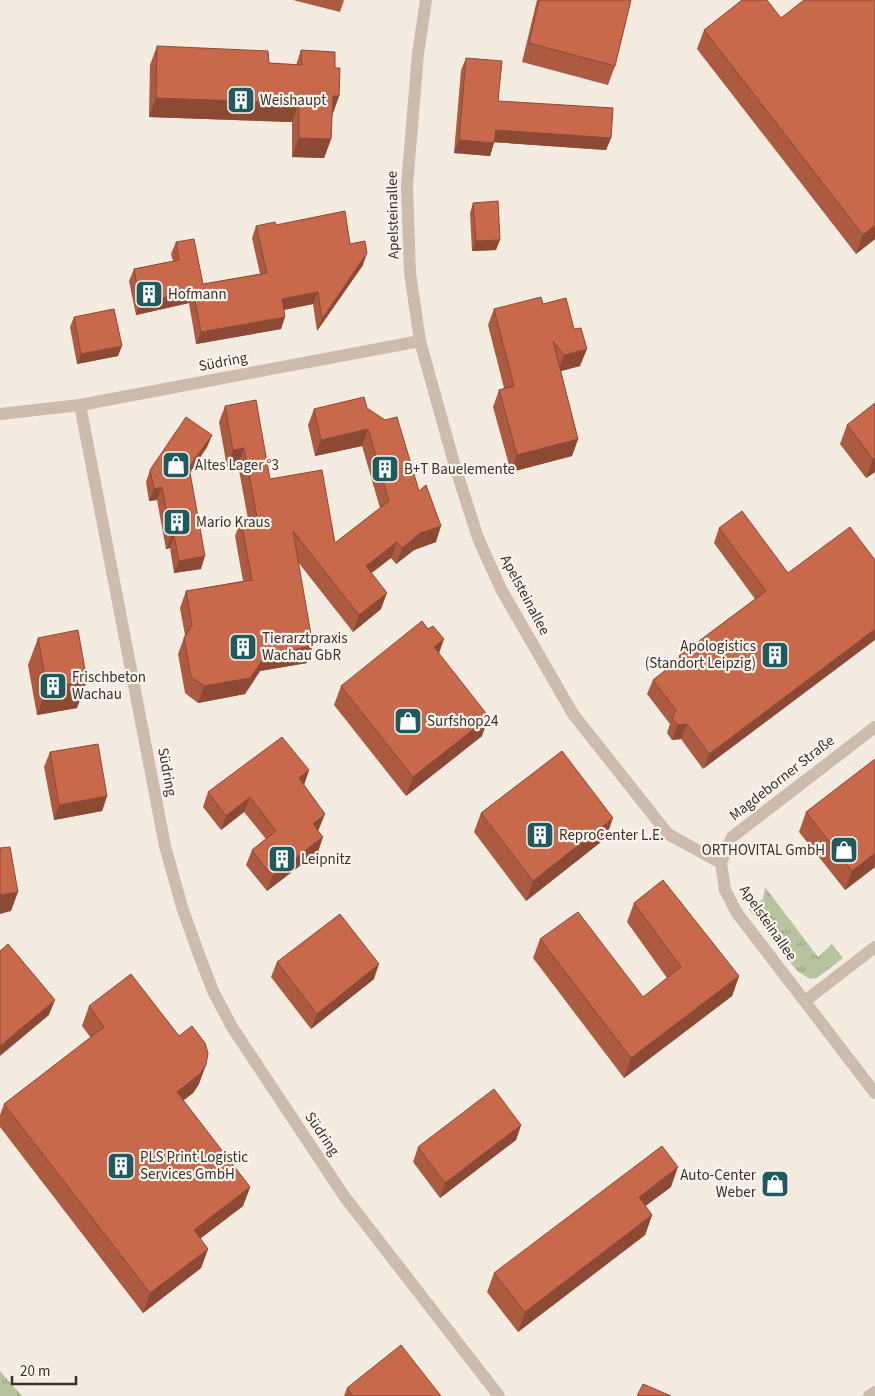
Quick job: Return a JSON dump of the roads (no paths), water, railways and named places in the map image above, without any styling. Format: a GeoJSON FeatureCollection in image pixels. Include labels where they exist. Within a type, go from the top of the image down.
{"type":"FeatureCollection","features":[{"type":"Feature","properties":{"kind":"street","name":"Apelsteinallee"},"geometry":{"type":"LineString","coordinates":[[426,0],[418,54],[407,186],[410,273],[420,340],[454,463],[478,538],[501,589],[573,714],[668,834],[721,863],[725,890],[737,913],[875,1093]]}},
{"type":"Feature","properties":{"kind":"street","name":"Südring"},"geometry":{"type":"LineString","coordinates":[[420,340],[80,406],[165,846],[182,907],[213,991],[232,1027],[344,1196],[499,1396]]}},
{"type":"Feature","properties":{"kind":"street"},"geometry":{"type":"LineString","coordinates":[[0,414],[80,406]]}},
{"type":"Feature","properties":{"kind":"street","name":"Magdeborner Straße"},"geometry":{"type":"LineString","coordinates":[[721,863],[732,837],[875,727]]}},
{"type":"Feature","properties":{"kind":"street"},"geometry":{"type":"LineString","coordinates":[[805,1001],[875,947]]}},
{"type":"Feature","properties":{"kind":"street"},"geometry":{"type":"LineString","coordinates":[[869,1396],[875,1392]]}},
{"type":"Feature","properties":{"kind":"place","name":"Weishaupt"},"geometry":{"type":"Point","coordinates":[241,100]}},
{"type":"Feature","properties":{"kind":"place","name":"Hofmann"},"geometry":{"type":"Point","coordinates":[149,294]}},
{"type":"Feature","properties":{"kind":"place","name":"Altes Lager °3"},"geometry":{"type":"Point","coordinates":[176,465]}},
{"type":"Feature","properties":{"kind":"place","name":"B+T Bauelemente"},"geometry":{"type":"Point","coordinates":[385,469]}},
{"type":"Feature","properties":{"kind":"place","name":"Mario Kraus"},"geometry":{"type":"Point","coordinates":[177,522]}},
{"type":"Feature","properties":{"kind":"place","name":"Tierarztpraxis Wachau GbR"},"geometry":{"type":"Point","coordinates":[243,647]}},
{"type":"Feature","properties":{"kind":"place","name":"Apologistics (Standort Leipzig)"},"geometry":{"type":"Point","coordinates":[775,655]}},
{"type":"Feature","properties":{"kind":"place","name":"Frischbeton Wachau"},"geometry":{"type":"Point","coordinates":[53,686]}},
{"type":"Feature","properties":{"kind":"place","name":"Surfshop24"},"geometry":{"type":"Point","coordinates":[408,721]}},
{"type":"Feature","properties":{"kind":"place","name":"ReproCenter L.E."},"geometry":{"type":"Point","coordinates":[540,835]}},
{"type":"Feature","properties":{"kind":"place","name":"ORTHOVITAL GmbH"},"geometry":{"type":"Point","coordinates":[844,850]}},
{"type":"Feature","properties":{"kind":"place","name":"Leipnitz"},"geometry":{"type":"Point","coordinates":[282,859]}},
{"type":"Feature","properties":{"kind":"place","name":"PLS Print Logistic Services GmbH"},"geometry":{"type":"Point","coordinates":[121,1166]}},
{"type":"Feature","properties":{"kind":"place","name":"Auto-Center Weber"},"geometry":{"type":"Point","coordinates":[775,1184]}}]}
